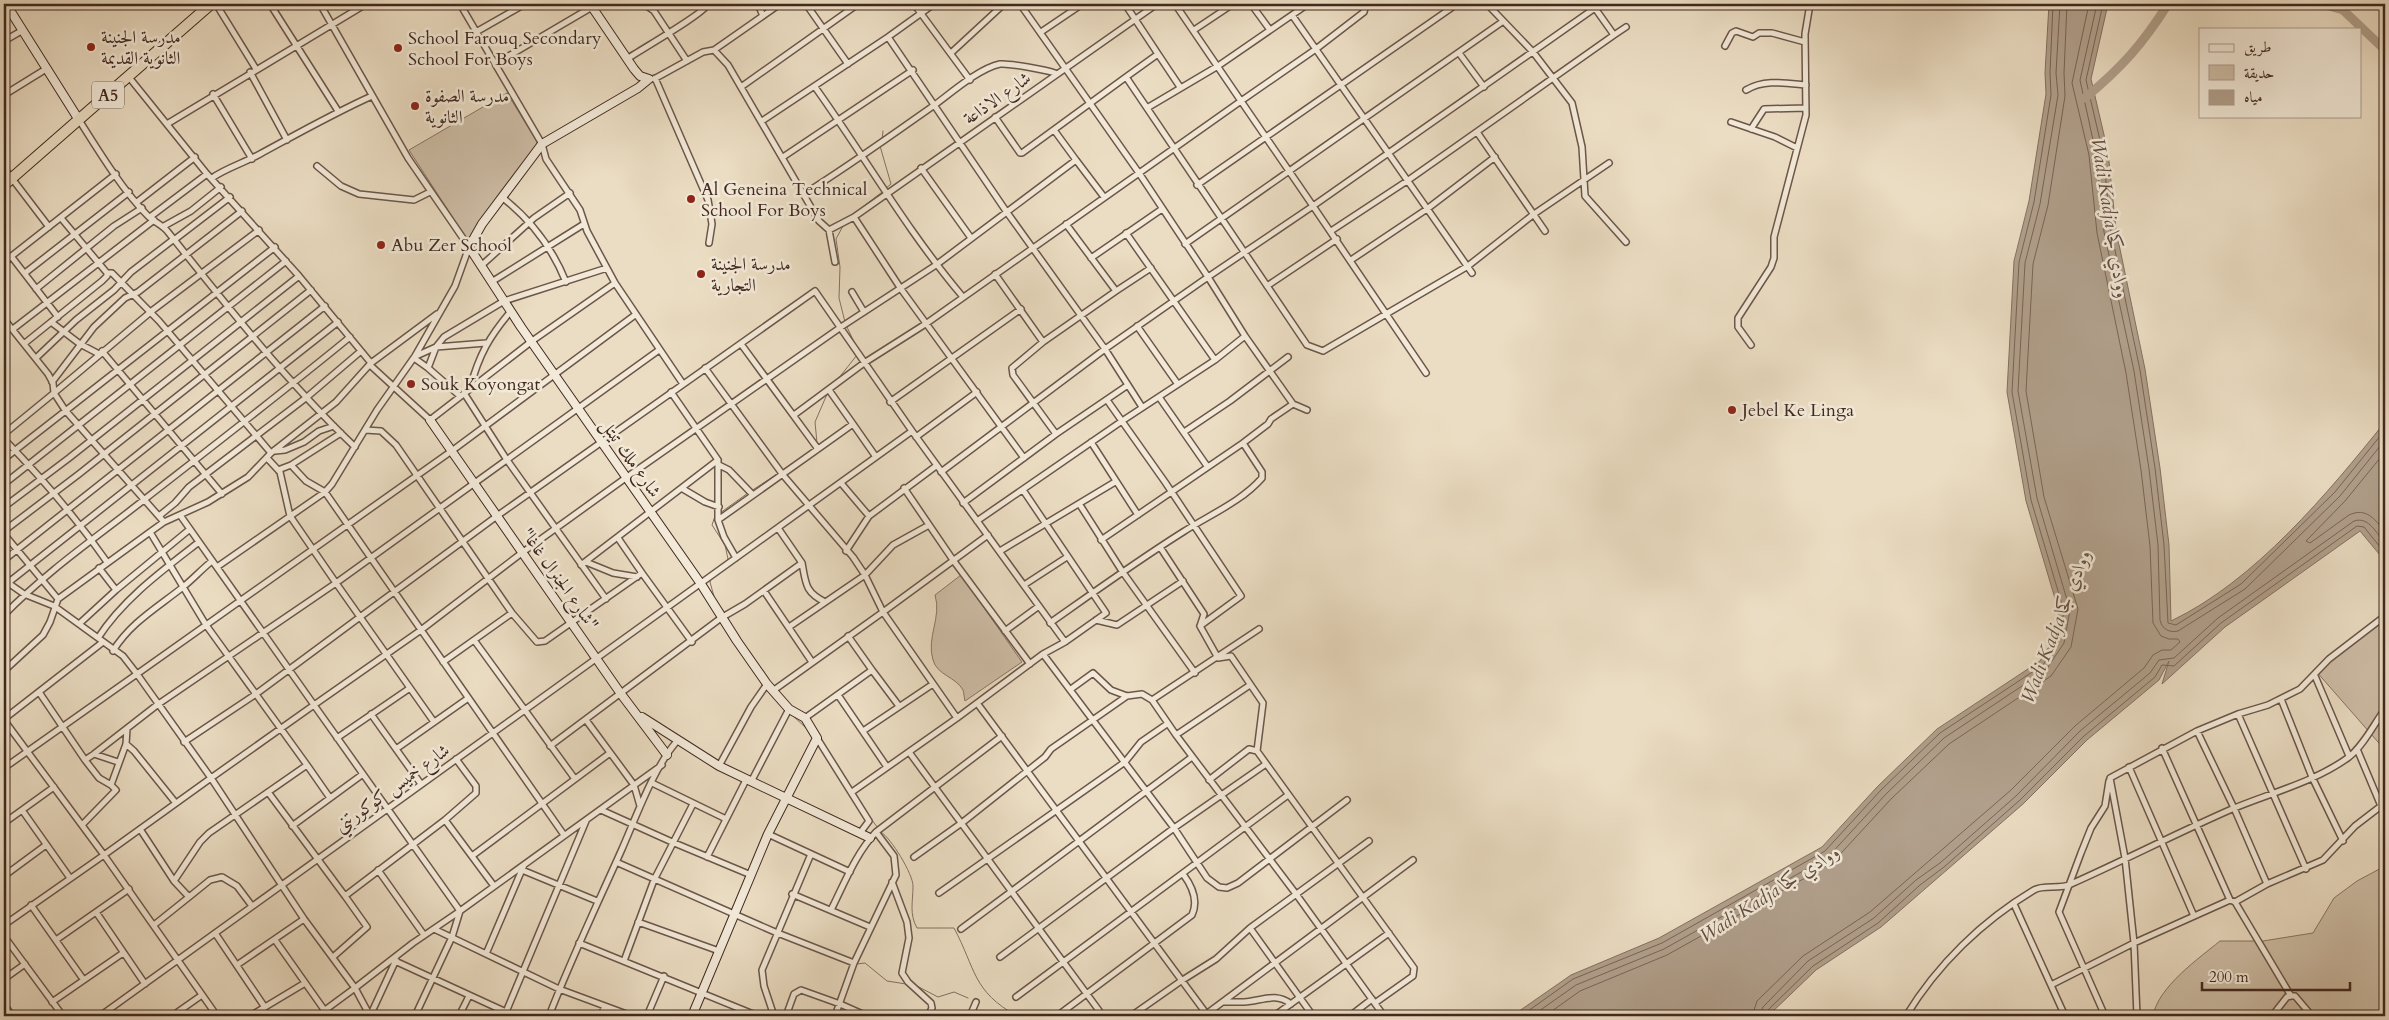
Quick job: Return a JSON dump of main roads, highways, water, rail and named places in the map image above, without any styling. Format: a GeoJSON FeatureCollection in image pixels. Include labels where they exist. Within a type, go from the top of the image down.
{"type":"FeatureCollection","features":[{"type":"Feature","properties":{"kind":"highway","name":"A5"},"geometry":{"type":"LineString","coordinates":[[4,185],[211,4]]}},
{"type":"Feature","properties":{"kind":"main road"},"geometry":{"type":"LineString","coordinates":[[6,4],[79,120]]}},
{"type":"Feature","properties":{"kind":"main road","name":"شارع ملك تيتل"},"geometry":{"type":"LineString","coordinates":[[591,5],[640,76],[652,79],[542,144],[482,224],[469,247],[555,376],[701,584],[767,684],[789,709],[805,718],[817,738],[785,799]]}},
{"type":"Feature","properties":{"kind":"main road","name":"\"شارع الجنرال غاغا\""},"geometry":{"type":"LineString","coordinates":[[430,420],[453,450],[621,694],[667,755]]}},
{"type":"Feature","properties":{"kind":"main road"},"geometry":{"type":"LineString","coordinates":[[638,715],[719,766],[870,838]]}},
{"type":"Feature","properties":{"kind":"main road"},"geometry":{"type":"LineString","coordinates":[[692,1016],[768,834],[785,799]]}},
{"type":"Feature","properties":{"kind":"water","name":"Wadi Kadja ووادي كجا"},"geometry":{"type":"Polygon","coordinates":[[[2049,4],[2108,4],[2091,79],[2108,152],[2116,230],[2145,369],[2160,468],[2169,545],[2171,621],[2202,604],[2261,559],[2314,506],[2385,422],[2385,561],[2360,531],[2225,627],[2162,684],[2169,661],[2159,680],[2087,740],[2023,804],[1881,927],[1816,970],[1768,1016],[1512,1016],[1571,975],[1659,938],[1822,847],[1877,787],[1937,729],[2040,661],[2055,637],[2059,612],[2026,501],[2007,392],[2014,261],[2029,201],[2046,94],[2045,73],[2049,4]]]}},
{"type":"Feature","properties":{"kind":"waterway"},"geometry":{"type":"LineString","coordinates":[[2085,98],[2131,55],[2168,4]]}},
{"type":"Feature","properties":{"kind":"waterway"},"geometry":{"type":"LineString","coordinates":[[2322,4],[2343,10],[2362,28]]}},
{"type":"Feature","properties":{"kind":"waterway"},"geometry":{"type":"LineString","coordinates":[[2362,28],[2385,50]]}},
{"type":"Feature","properties":{"kind":"waterway"},"geometry":{"type":"LineString","coordinates":[[882,140],[883,131]]}},
{"type":"Feature","properties":{"kind":"waterway"},"geometry":{"type":"LineString","coordinates":[[880,146],[891,184],[885,189]]}},
{"type":"Feature","properties":{"kind":"waterway"},"geometry":{"type":"LineString","coordinates":[[850,217],[882,192]]}},
{"type":"Feature","properties":{"kind":"waterway"},"geometry":{"type":"LineString","coordinates":[[843,226],[836,239],[840,267],[839,298],[845,322]]}},
{"type":"Feature","properties":{"kind":"waterway"},"geometry":{"type":"LineString","coordinates":[[846,325],[857,348]]}},
{"type":"Feature","properties":{"kind":"waterway"},"geometry":{"type":"LineString","coordinates":[[838,379],[857,355]]}},
{"type":"Feature","properties":{"kind":"waterway"},"geometry":{"type":"LineString","coordinates":[[817,443],[815,422],[828,392]]}},
{"type":"Feature","properties":{"kind":"waterway"},"geometry":{"type":"LineString","coordinates":[[751,491],[779,473]]}},
{"type":"Feature","properties":{"kind":"waterway"},"geometry":{"type":"LineString","coordinates":[[720,513],[748,493]]}},
{"type":"Feature","properties":{"kind":"waterway"},"geometry":{"type":"LineString","coordinates":[[715,516],[712,525],[725,545],[728,559],[722,565]]}},
{"type":"Feature","properties":{"kind":"waterway"},"geometry":{"type":"LineString","coordinates":[[712,577],[710,582],[715,600]]}},
{"type":"Feature","properties":{"kind":"waterway"},"geometry":{"type":"LineString","coordinates":[[723,625],[734,643]]}},
{"type":"Feature","properties":{"kind":"waterway"},"geometry":{"type":"LineString","coordinates":[[791,714],[806,728]]}},
{"type":"Feature","properties":{"kind":"waterway"},"geometry":{"type":"LineString","coordinates":[[818,746],[846,788]]}},
{"type":"Feature","properties":{"kind":"waterway"},"geometry":{"type":"LineString","coordinates":[[865,810],[877,827]]}},
{"type":"Feature","properties":{"kind":"waterway"},"geometry":{"type":"LineString","coordinates":[[881,832],[896,849],[906,865],[912,880],[912,913],[917,928],[954,928],[983,988],[1002,1007],[1017,1016]]}},
{"type":"Feature","properties":{"kind":"waterway"},"geometry":{"type":"LineString","coordinates":[[803,946],[848,963]]}},
{"type":"Feature","properties":{"kind":"waterway"},"geometry":{"type":"LineString","coordinates":[[857,964],[865,963],[887,981],[906,984]]}},
{"type":"Feature","properties":{"kind":"waterway"},"geometry":{"type":"LineString","coordinates":[[915,985],[938,997],[954,992],[968,998]]}},
{"type":"Feature","properties":{"kind":"place","name":"مدرسة الجنينة الثانوية القديمة"},"geometry":{"type":"Point","coordinates":[91,47]}},
{"type":"Feature","properties":{"kind":"place","name":"School Farouq Secondary School For Boys"},"geometry":{"type":"Point","coordinates":[398,48]}},
{"type":"Feature","properties":{"kind":"place","name":"مدرسة الصفوة الثانوية"},"geometry":{"type":"Point","coordinates":[415,106]}},
{"type":"Feature","properties":{"kind":"place","name":"Al Geneina Technical School For Boys"},"geometry":{"type":"Point","coordinates":[691,199]}},
{"type":"Feature","properties":{"kind":"place","name":"Abu Zer School"},"geometry":{"type":"Point","coordinates":[381,245]}},
{"type":"Feature","properties":{"kind":"place","name":"مدرسة الجنينة التجارية"},"geometry":{"type":"Point","coordinates":[701,274]}},
{"type":"Feature","properties":{"kind":"place","name":"Souk Koyongat"},"geometry":{"type":"Point","coordinates":[411,384]}},
{"type":"Feature","properties":{"kind":"place","name":"Jebel Ke Linga"},"geometry":{"type":"Point","coordinates":[1732,410]}}]}
